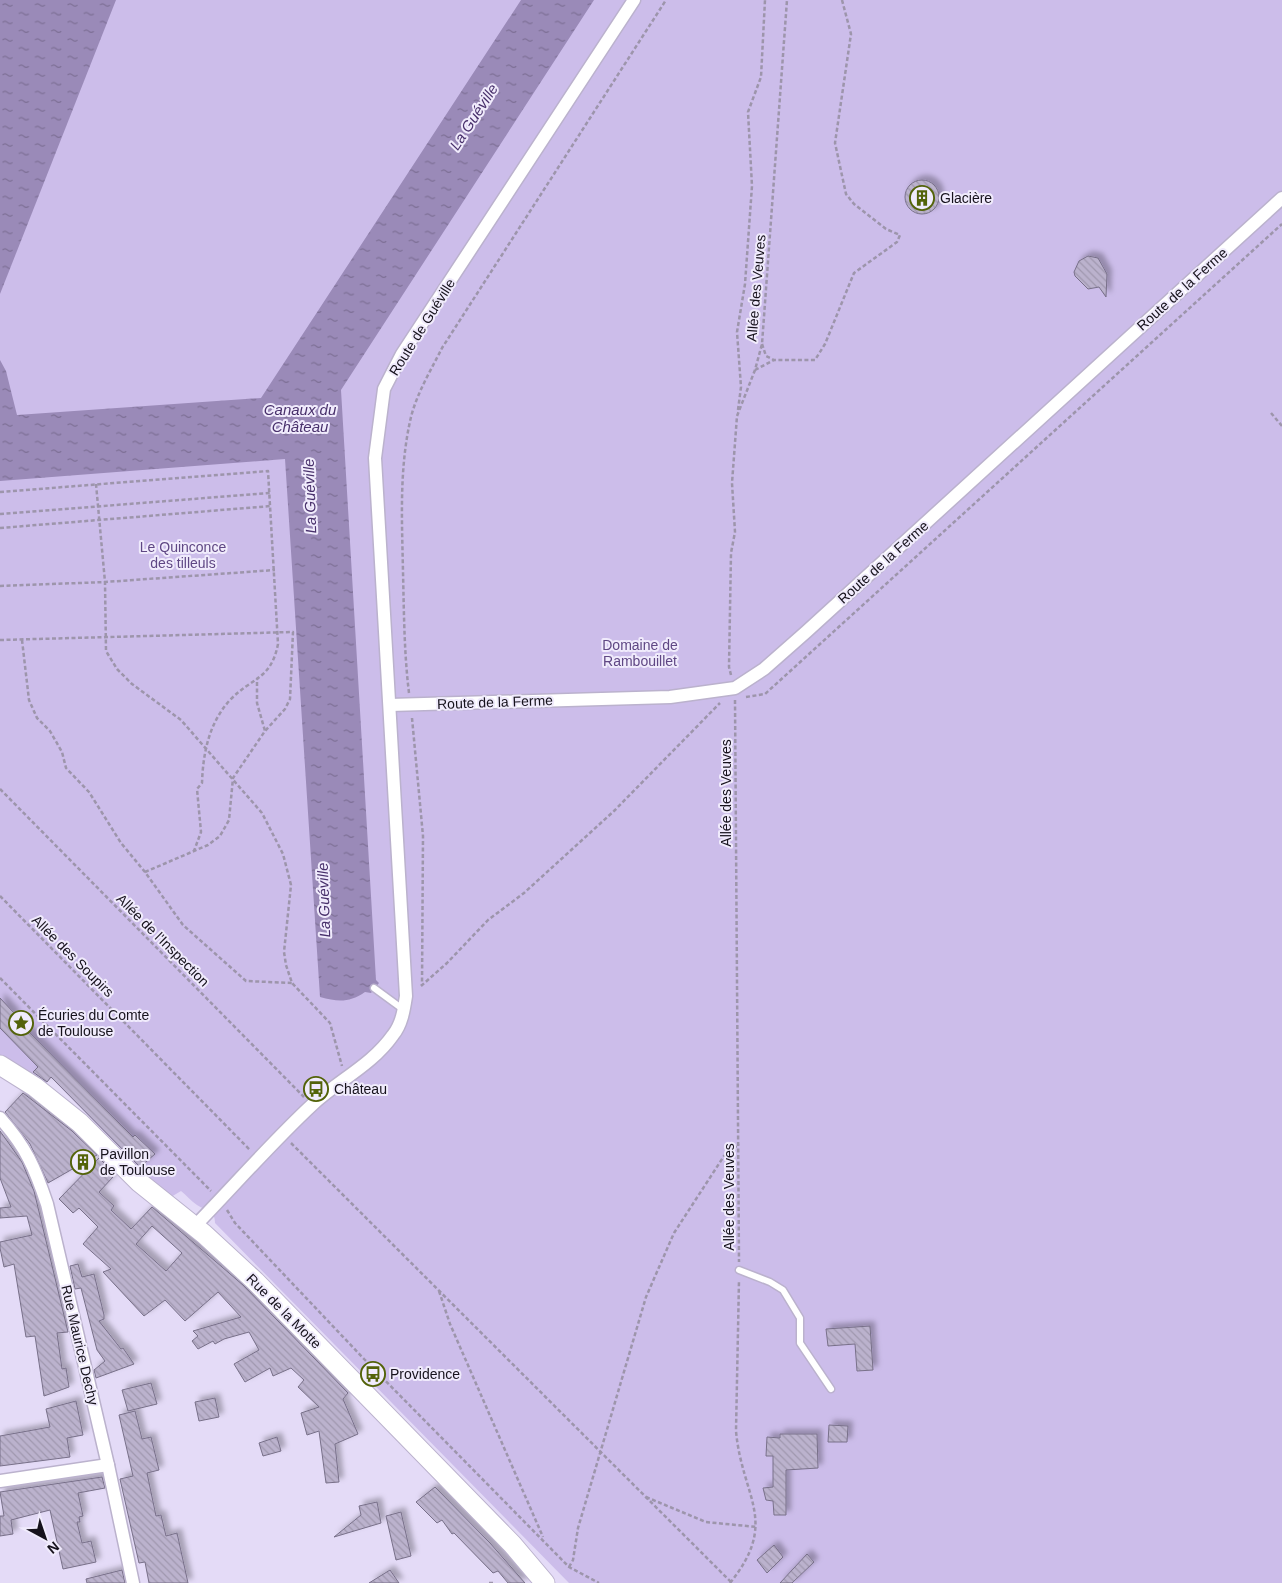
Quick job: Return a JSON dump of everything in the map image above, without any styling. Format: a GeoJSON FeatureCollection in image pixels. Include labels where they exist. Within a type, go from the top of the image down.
{"type":"FeatureCollection","features":[{"type":"Feature","properties":{"kind":"street","name":"Route de Guéville"},"geometry":{"type":"LineString","coordinates":[[194,1227],[312,1105],[366,1064],[385,1046],[395,1034],[404,1010],[406,996],[375,458],[384,389],[402,354],[634,0]]}},
{"type":"Feature","properties":{"kind":"street","name":"Route de la Ferme"},"geometry":{"type":"LineString","coordinates":[[390,706],[670,697],[735,688],[764,669],[806,632],[1282,198]]}},
{"type":"Feature","properties":{"kind":"street","name":"Rue de la Motte"},"geometry":{"type":"LineString","coordinates":[[0,1065],[35,1087],[80,1123],[139,1182],[194,1227],[296,1322],[512,1544],[545,1583]]}},
{"type":"Feature","properties":{"kind":"street","name":"Rue Maurice Dechy"},"geometry":{"type":"LineString","coordinates":[[0,1118],[20,1140],[36,1172],[47,1204],[108,1465],[133,1583]]}},
{"type":"Feature","properties":{"kind":"street"},"geometry":{"type":"LineString","coordinates":[[0,1481],[108,1465]]}},
{"type":"Feature","properties":{"kind":"lane"},"geometry":{"type":"LineString","coordinates":[[374,988],[404,1010]]}},
{"type":"Feature","properties":{"kind":"lane"},"geometry":{"type":"LineString","coordinates":[[739,1270],[770,1282],[784,1290],[800,1318],[800,1343],[830,1389]]}},
{"type":"Feature","properties":{"kind":"path"},"geometry":{"type":"LineString","coordinates":[[422,985],[423,836],[405,661],[402,508],[404,456],[412,415],[428,375],[442,348],[666,0]]}},
{"type":"Feature","properties":{"kind":"path"},"geometry":{"type":"LineString","coordinates":[[737,416],[741,386],[737,332],[745,284],[752,186],[748,112],[761,77],[765,0]]}},
{"type":"Feature","properties":{"kind":"path","name":"Allée des Veuves"},"geometry":{"type":"LineString","coordinates":[[731,1583],[750,1555],[757,1527],[754,1507],[738,1454],[736,1431],[739,1144],[735,688],[729,667],[731,553],[735,532],[732,483],[737,416],[755,370],[762,344],[786,0]]}},
{"type":"Feature","properties":{"kind":"path"},"geometry":{"type":"LineString","coordinates":[[762,344],[766,356],[774,360],[816,360],[825,344],[854,273],[897,242],[900,235],[886,229],[854,204],[846,194],[835,142],[852,34],[842,0]]}},
{"type":"Feature","properties":{"kind":"path"},"geometry":{"type":"LineString","coordinates":[[406,996],[447,963],[488,920],[524,893],[614,811],[735,688],[746,697],[765,694],[1282,224]]}},
{"type":"Feature","properties":{"kind":"path"},"geometry":{"type":"LineString","coordinates":[[755,370],[774,360]]}},
{"type":"Feature","properties":{"kind":"path"},"geometry":{"type":"LineString","coordinates":[[1271,413],[1282,426]]}},
{"type":"Feature","properties":{"kind":"path"},"geometry":{"type":"LineString","coordinates":[[0,492],[268,471],[278,644],[275,659],[268,670],[230,700],[217,717],[203,760],[202,783],[197,789],[201,832],[194,851]]}},
{"type":"Feature","properties":{"kind":"path"},"geometry":{"type":"LineString","coordinates":[[96,484],[105,582],[106,650],[117,669],[139,689],[172,712],[206,747],[262,813],[286,864],[291,895],[284,952],[292,983],[330,1023],[345,1079]]}},
{"type":"Feature","properties":{"kind":"path"},"geometry":{"type":"LineString","coordinates":[[0,514],[270,493]]}},
{"type":"Feature","properties":{"kind":"path"},"geometry":{"type":"LineString","coordinates":[[0,528],[271,506]]}},
{"type":"Feature","properties":{"kind":"path"},"geometry":{"type":"LineString","coordinates":[[0,586],[105,582],[275,570]]}},
{"type":"Feature","properties":{"kind":"path"},"geometry":{"type":"LineString","coordinates":[[0,640],[293,632],[291,693],[285,709],[265,731],[233,778],[232,805],[224,830],[214,841],[146,872]]}},
{"type":"Feature","properties":{"kind":"path"},"geometry":{"type":"LineString","coordinates":[[22,640],[29,700],[37,718],[50,731],[62,752],[66,768],[89,792],[121,843],[146,872],[183,926],[246,981],[292,983]]}},
{"type":"Feature","properties":{"kind":"path"},"geometry":{"type":"LineString","coordinates":[[257,679],[257,703],[265,731]]}},
{"type":"Feature","properties":{"kind":"path","name":"Allée de l'Inspection"},"geometry":{"type":"LineString","coordinates":[[0,789],[312,1105]]}},
{"type":"Feature","properties":{"kind":"path","name":"Allée des Soupirs"},"geometry":{"type":"LineString","coordinates":[[0,896],[258,1159]]}},
{"type":"Feature","properties":{"kind":"path"},"geometry":{"type":"LineString","coordinates":[[0,978],[219,1199],[235,1223],[365,1360],[569,1566],[597,1583]]}},
{"type":"Feature","properties":{"kind":"path"},"geometry":{"type":"LineString","coordinates":[[283,1134],[731,1583]]}},
{"type":"Feature","properties":{"kind":"path"},"geometry":{"type":"LineString","coordinates":[[569,1566],[573,1560],[578,1528],[646,1297],[674,1233],[724,1156],[739,1144]]}},
{"type":"Feature","properties":{"kind":"path"},"geometry":{"type":"LineString","coordinates":[[438,1290],[454,1333],[544,1540]]}},
{"type":"Feature","properties":{"kind":"path"},"geometry":{"type":"LineString","coordinates":[[645,1496],[706,1522],[757,1527]]}},
{"type":"Feature","properties":{"kind":"path"},"geometry":{"type":"LineString","coordinates":[[489,1583],[494,1583]]}},
{"type":"Feature","properties":{"kind":"green space","name":"Domaine de Rambouillet"},"geometry":{"type":"Polygon","coordinates":[[[0,0],[1282,0],[1282,1583],[569,1583],[215,1223],[212,1213],[197,1205],[181,1191],[171,1197],[147,1180],[119,1152],[121,1149],[51,1077],[44,1086],[0,1058],[0,0]]]}},
{"type":"Feature","properties":{"kind":"water"},"geometry":{"type":"Polygon","coordinates":[[[0,0],[116,0],[0,294],[0,0]]]}},
{"type":"Feature","properties":{"kind":"water","name":"Canaux du Château"},"geometry":{"type":"Polygon","coordinates":[[[521,0],[594,0],[341,390],[376,980],[379,983],[371,993],[365,992],[343,1001],[332,1000],[320,997],[285,459],[0,481],[0,360],[6,371],[17,415],[261,398],[521,0]]]}},
{"type":"Feature","properties":{"kind":"building","name":"Glacière"},"geometry":{"type":"Polygon","coordinates":[[[922,180],[934,185],[939,197],[934,209],[922,214],[910,209],[905,197],[910,185],[922,180]]]}},
{"type":"Feature","properties":{"kind":"building"},"geometry":{"type":"Polygon","coordinates":[[[1088,256],[1098,258],[1107,274],[1106,297],[1099,287],[1088,289],[1075,276],[1074,272],[1079,261],[1088,256]]]}},
{"type":"Feature","properties":{"kind":"building"},"geometry":{"type":"Polygon","coordinates":[[[0,998],[15,1014],[13,1016],[133,1137],[135,1135],[155,1154],[140,1167],[51,1077],[47,1082],[33,1072],[38,1067],[0,1028],[0,998]]]}},
{"type":"Feature","properties":{"kind":"building"},"geometry":{"type":"Polygon","coordinates":[[[23,1093],[72,1131],[97,1155],[48,1183],[30,1144],[5,1112],[23,1093]]]}},
{"type":"Feature","properties":{"kind":"building"},"geometry":{"type":"Polygon","coordinates":[[[0,1131],[22,1162],[34,1191],[68,1332],[57,1333],[62,1369],[66,1368],[69,1387],[44,1396],[35,1336],[26,1337],[14,1264],[4,1267],[0,1248],[0,1242],[32,1235],[27,1216],[0,1218],[0,1208],[11,1207],[0,1178],[0,1131]]]}},
{"type":"Feature","properties":{"kind":"building"},"geometry":{"type":"Polygon","coordinates":[[[99,1158],[112,1171],[110,1174],[113,1177],[99,1192],[114,1206],[111,1210],[131,1229],[152,1207],[243,1285],[348,1393],[343,1399],[358,1434],[335,1444],[339,1482],[326,1483],[319,1431],[307,1435],[301,1413],[319,1407],[298,1387],[304,1380],[291,1368],[273,1376],[270,1368],[245,1382],[234,1364],[259,1350],[249,1332],[224,1339],[215,1344],[213,1341],[198,1349],[192,1341],[198,1336],[193,1331],[241,1317],[218,1292],[185,1321],[165,1300],[144,1316],[103,1272],[111,1269],[83,1244],[98,1227],[79,1208],[73,1213],[59,1199],[99,1158]],[[152,1226],[136,1244],[166,1271],[182,1253],[152,1226]]]}},
{"type":"Feature","properties":{"kind":"building"},"geometry":{"type":"Polygon","coordinates":[[[78,1264],[82,1277],[94,1274],[104,1315],[104,1319],[99,1321],[121,1349],[123,1348],[134,1364],[96,1378],[94,1370],[105,1361],[97,1350],[81,1288],[75,1289],[70,1266],[78,1264]]]}},
{"type":"Feature","properties":{"kind":"building"},"geometry":{"type":"Polygon","coordinates":[[[870,1326],[873,1370],[857,1371],[855,1344],[828,1346],[826,1329],[870,1326]]]}},
{"type":"Feature","properties":{"kind":"building"},"geometry":{"type":"Polygon","coordinates":[[[151,1383],[157,1404],[128,1411],[122,1390],[151,1383]]]}},
{"type":"Feature","properties":{"kind":"building"},"geometry":{"type":"Polygon","coordinates":[[[215,1398],[219,1417],[199,1421],[195,1402],[215,1398]]]}},
{"type":"Feature","properties":{"kind":"building"},"geometry":{"type":"Polygon","coordinates":[[[76,1401],[83,1435],[67,1438],[70,1457],[0,1466],[0,1436],[50,1427],[46,1409],[76,1401]]]}},
{"type":"Feature","properties":{"kind":"building"},"geometry":{"type":"Polygon","coordinates":[[[135,1411],[142,1439],[151,1437],[159,1470],[147,1473],[156,1516],[161,1515],[166,1536],[177,1533],[188,1583],[149,1583],[145,1562],[139,1563],[120,1479],[133,1476],[119,1415],[135,1411]]]}},
{"type":"Feature","properties":{"kind":"building"},"geometry":{"type":"Polygon","coordinates":[[[829,1425],[848,1426],[847,1442],[828,1442],[829,1425]]]}},
{"type":"Feature","properties":{"kind":"building"},"geometry":{"type":"Polygon","coordinates":[[[780,1434],[817,1434],[818,1468],[786,1470],[786,1515],[774,1515],[773,1501],[766,1500],[763,1488],[773,1487],[773,1456],[766,1456],[767,1437],[780,1438],[780,1434]]]}},
{"type":"Feature","properties":{"kind":"building"},"geometry":{"type":"Polygon","coordinates":[[[277,1437],[281,1451],[263,1456],[259,1443],[277,1437]]]}},
{"type":"Feature","properties":{"kind":"building"},"geometry":{"type":"Polygon","coordinates":[[[102,1477],[105,1488],[78,1493],[83,1516],[79,1517],[80,1522],[77,1522],[82,1543],[91,1541],[96,1562],[63,1569],[50,1510],[11,1520],[13,1534],[0,1536],[0,1516],[4,1516],[0,1492],[102,1477]]]}},
{"type":"Feature","properties":{"kind":"building"},"geometry":{"type":"Polygon","coordinates":[[[435,1487],[490,1543],[525,1583],[508,1583],[498,1571],[493,1573],[454,1533],[452,1534],[442,1520],[437,1523],[416,1502],[435,1487]]]}},
{"type":"Feature","properties":{"kind":"building"},"geometry":{"type":"Polygon","coordinates":[[[377,1502],[381,1523],[334,1537],[361,1515],[359,1506],[377,1502]]]}},
{"type":"Feature","properties":{"kind":"building"},"geometry":{"type":"Polygon","coordinates":[[[401,1512],[411,1556],[396,1560],[386,1516],[401,1512]]]}},
{"type":"Feature","properties":{"kind":"building"},"geometry":{"type":"Polygon","coordinates":[[[774,1545],[783,1557],[767,1573],[757,1560],[774,1545]]]}},
{"type":"Feature","properties":{"kind":"building"},"geometry":{"type":"Polygon","coordinates":[[[807,1554],[814,1562],[792,1583],[780,1583],[807,1554]]]}},
{"type":"Feature","properties":{"kind":"building"},"geometry":{"type":"Polygon","coordinates":[[[122,1570],[125,1583],[87,1583],[86,1579],[122,1570]]]}},
{"type":"Feature","properties":{"kind":"building"},"geometry":{"type":"Polygon","coordinates":[[[390,1570],[399,1583],[369,1583],[390,1570]]]}},
{"type":"Feature","properties":{"kind":"place","name":"Glacière"},"geometry":{"type":"Point","coordinates":[922,198]}},
{"type":"Feature","properties":{"kind":"place","name":"Écuries du Comte de Toulouse"},"geometry":{"type":"Point","coordinates":[21,1023]}},
{"type":"Feature","properties":{"kind":"place","name":"Château"},"geometry":{"type":"Point","coordinates":[316,1089]}},
{"type":"Feature","properties":{"kind":"place","name":"Pavillon de Toulouse"},"geometry":{"type":"Point","coordinates":[83,1162]}},
{"type":"Feature","properties":{"kind":"place","name":"Providence"},"geometry":{"type":"Point","coordinates":[373,1374]}},
{"type":"Feature","properties":{"kind":"water label","name":"La Guéville"},"geometry":{"type":"Point","coordinates":[474,117]}},
{"type":"Feature","properties":{"kind":"water label","name":"La Guéville"},"geometry":{"type":"Point","coordinates":[310,496]}},
{"type":"Feature","properties":{"kind":"water label","name":"La Guéville"},"geometry":{"type":"Point","coordinates":[324,900]}},
{"type":"Feature","properties":{"kind":"park label","name":"Le Quinconce des tilleuls"},"geometry":{"type":"Point","coordinates":[183,556]}}]}
